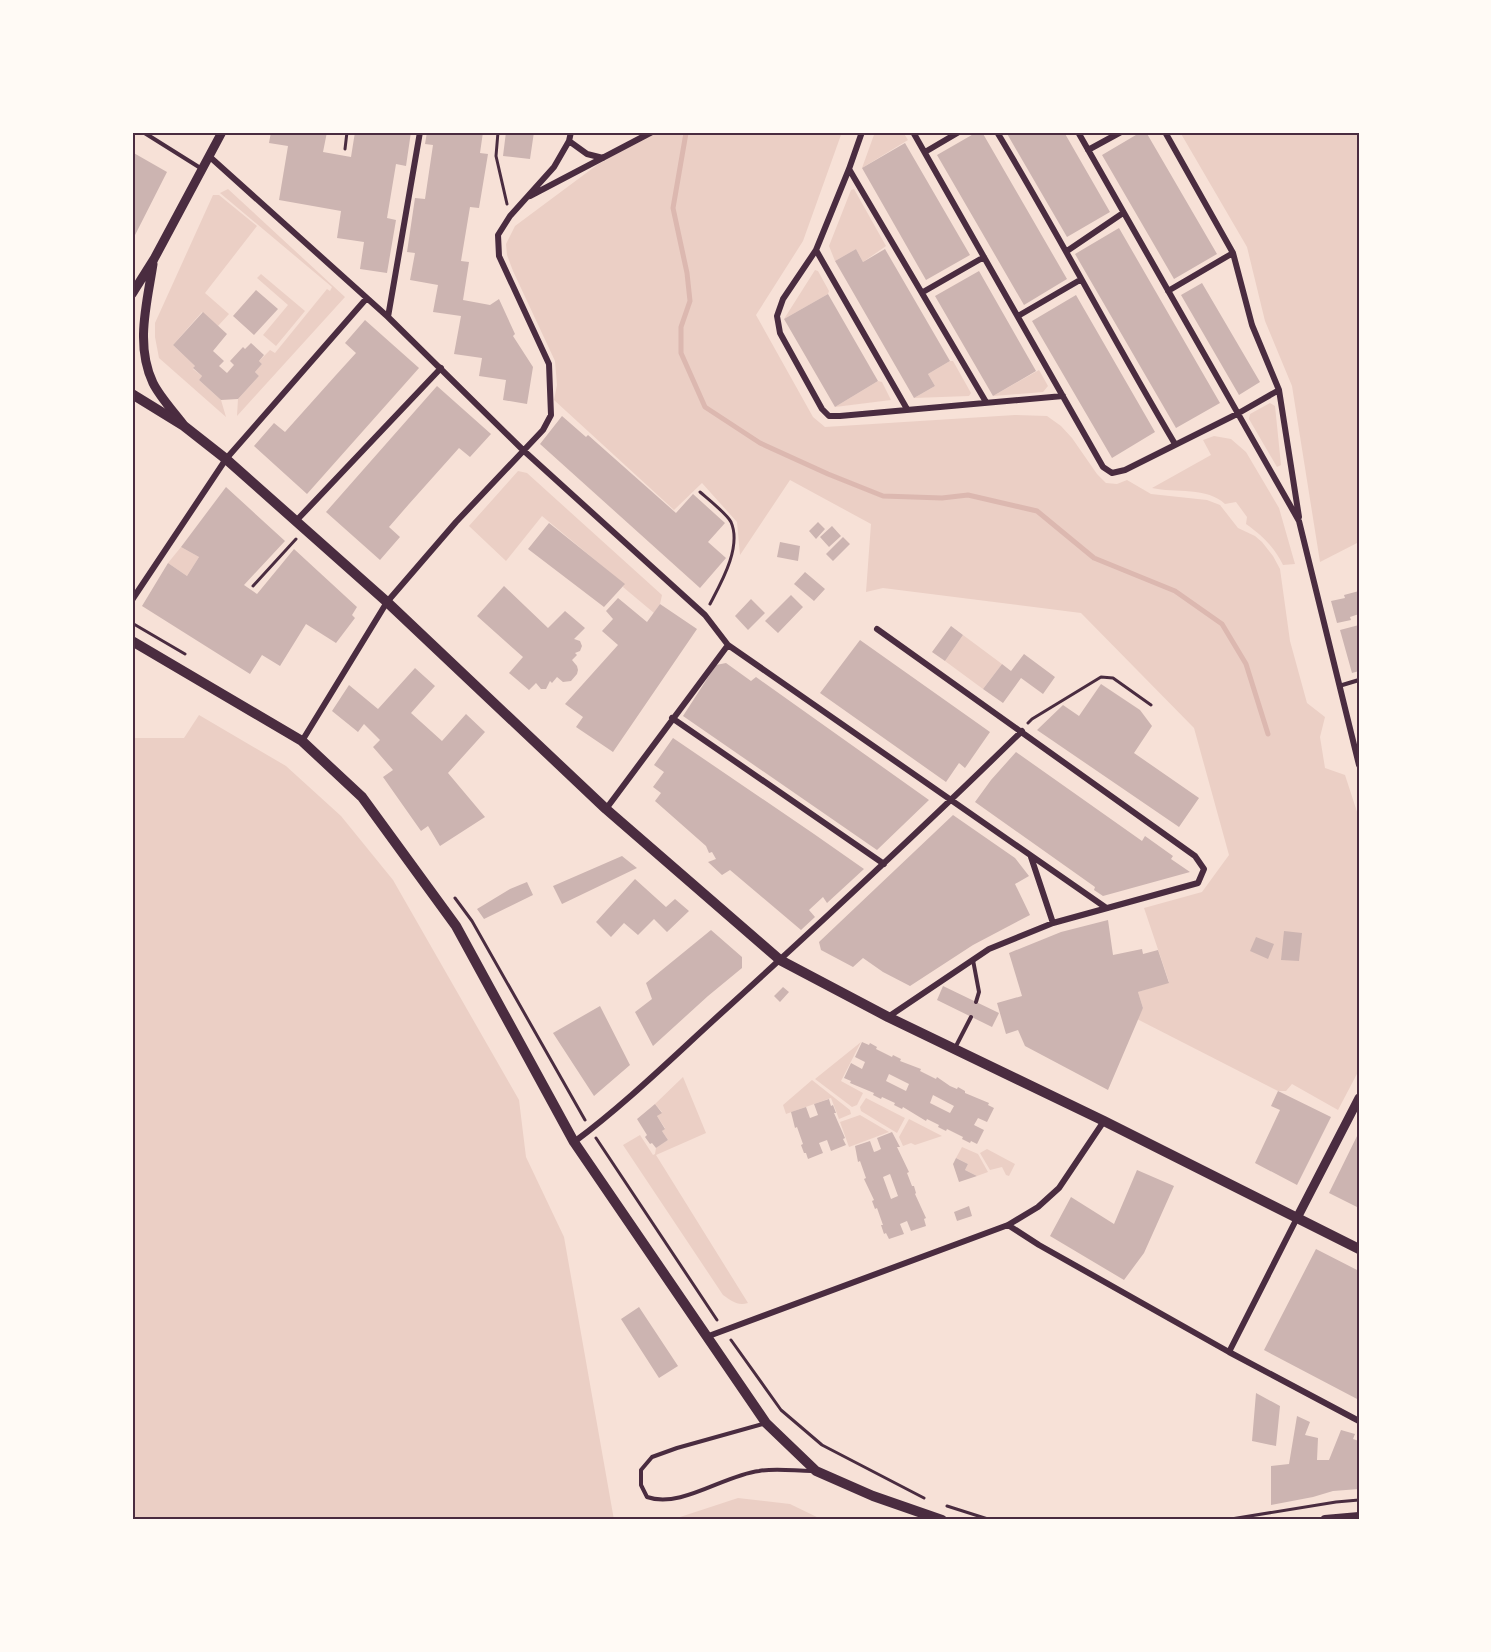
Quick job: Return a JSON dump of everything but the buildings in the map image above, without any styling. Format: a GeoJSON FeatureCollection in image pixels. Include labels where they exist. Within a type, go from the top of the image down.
{"type":"FeatureCollection","features":[{"type":"Feature","properties":{"kind":"main road"},"geometry":{"type":"LineString","coordinates":[[132,394],[184,426],[226,459],[387,602],[606,808],[780,960],[888,1017],[1104,1121],[1359,1249]]}},
{"type":"Feature","properties":{"kind":"main road"},"geometry":{"type":"LineString","coordinates":[[132,640],[302,741],[362,797],[456,926],[574,1142],[766,1423],[816,1471],[873,1496],[942,1520]]}},
{"type":"Feature","properties":{"kind":"main road"},"geometry":{"type":"LineString","coordinates":[[1324,1520],[1359,1517]]}},
{"type":"Feature","properties":{"kind":"street"},"geometry":{"type":"LineString","coordinates":[[132,294],[154,259],[222,132]]}},
{"type":"Feature","properties":{"kind":"street"},"geometry":{"type":"LineString","coordinates":[[388,317],[420,132]]}},
{"type":"Feature","properties":{"kind":"street"},"geometry":{"type":"LineString","coordinates":[[302,741],[387,602],[456,522],[543,430],[551,415],[549,364],[499,255],[498,235],[510,216],[554,167],[569,141],[571,132]]}},
{"type":"Feature","properties":{"kind":"street"},"geometry":{"type":"LineString","coordinates":[[525,199],[652,132]]}},
{"type":"Feature","properties":{"kind":"street"},"geometry":{"type":"LineString","coordinates":[[862,132],[816,249],[783,299],[777,316],[780,333],[822,409],[829,416],[840,416],[1063,396]]}},
{"type":"Feature","properties":{"kind":"street"},"geometry":{"type":"LineString","coordinates":[[913,132],[1103,467],[1112,473],[1125,470],[1237,414],[1279,390]]}},
{"type":"Feature","properties":{"kind":"street"},"geometry":{"type":"LineString","coordinates":[[925,152],[958,132]]}},
{"type":"Feature","properties":{"kind":"street"},"geometry":{"type":"LineString","coordinates":[[997,132],[1067,251],[1080,280],[1175,444]]}},
{"type":"Feature","properties":{"kind":"street"},"geometry":{"type":"LineString","coordinates":[[1078,132],[1299,521]]}},
{"type":"Feature","properties":{"kind":"street"},"geometry":{"type":"LineString","coordinates":[[1088,150],[1121,132]]}},
{"type":"Feature","properties":{"kind":"street"},"geometry":{"type":"LineString","coordinates":[[1165,132],[1233,253],[1252,325],[1279,390],[1299,521],[1359,765]]}},
{"type":"Feature","properties":{"kind":"street"},"geometry":{"type":"LineString","coordinates":[[569,141],[587,154],[603,159]]}},
{"type":"Feature","properties":{"kind":"street"},"geometry":{"type":"LineString","coordinates":[[210,157],[388,317],[524,450],[705,615],[728,645],[1105,907]]}},
{"type":"Feature","properties":{"kind":"street"},"geometry":{"type":"LineString","coordinates":[[849,169],[986,402]]}},
{"type":"Feature","properties":{"kind":"street"},"geometry":{"type":"LineString","coordinates":[[1067,251],[1123,213]]}},
{"type":"Feature","properties":{"kind":"street"},"geometry":{"type":"LineString","coordinates":[[816,249],[907,409]]}},
{"type":"Feature","properties":{"kind":"street"},"geometry":{"type":"LineString","coordinates":[[1168,291],[1233,253]]}},
{"type":"Feature","properties":{"kind":"street"},"geometry":{"type":"LineString","coordinates":[[923,292],[984,257]]}},
{"type":"Feature","properties":{"kind":"street"},"geometry":{"type":"LineString","coordinates":[[154,259],[142,337],[145,359],[154,385],[184,426]]}},
{"type":"Feature","properties":{"kind":"street"},"geometry":{"type":"LineString","coordinates":[[1018,316],[1080,280]]}},
{"type":"Feature","properties":{"kind":"street"},"geometry":{"type":"LineString","coordinates":[[132,600],[226,459],[366,299]]}},
{"type":"Feature","properties":{"kind":"street"},"geometry":{"type":"LineString","coordinates":[[296,521],[441,368]]}},
{"type":"Feature","properties":{"kind":"street"},"geometry":{"type":"LineString","coordinates":[[877,629],[1195,856],[1204,869],[1198,883],[1053,923],[989,949],[888,1017]]}},
{"type":"Feature","properties":{"kind":"street"},"geometry":{"type":"LineString","coordinates":[[606,808],[728,645]]}},
{"type":"Feature","properties":{"kind":"street"},"geometry":{"type":"LineString","coordinates":[[672,718],[884,864]]}},
{"type":"Feature","properties":{"kind":"street"},"geometry":{"type":"LineString","coordinates":[[574,1142],[591,1130],[780,960],[952,800],[1022,731]]}},
{"type":"Feature","properties":{"kind":"street"},"geometry":{"type":"LineString","coordinates":[[1031,857],[1053,923]]}},
{"type":"Feature","properties":{"kind":"street"},"geometry":{"type":"LineString","coordinates":[[1229,1352],[1359,1098]]}},
{"type":"Feature","properties":{"kind":"street"},"geometry":{"type":"LineString","coordinates":[[706,1337],[1008,1225],[1038,1207],[1059,1188],[1104,1121]]}},
{"type":"Feature","properties":{"kind":"street"},"geometry":{"type":"LineString","coordinates":[[1008,1225],[1049,1251],[1229,1352],[1359,1421]]}},
{"type":"Feature","properties":{"kind":"lane"},"geometry":{"type":"LineString","coordinates":[[143,132],[203,170]]}},
{"type":"Feature","properties":{"kind":"lane"},"geometry":{"type":"LineString","coordinates":[[1339,686],[1359,680]]}},
{"type":"Feature","properties":{"kind":"lane"},"geometry":{"type":"LineString","coordinates":[[973,959],[979,992],[976,1002]]}},
{"type":"Feature","properties":{"kind":"lane"},"geometry":{"type":"LineString","coordinates":[[954,1049],[971,1017]]}},
{"type":"Feature","properties":{"kind":"lane"},"geometry":{"type":"LineString","coordinates":[[766,1423],[652,1457],[641,1470],[640,1485],[647,1497],[658,1501],[675,1498],[759,1471],[816,1471]]}},
{"type":"Feature","properties":{"kind":"path"},"geometry":{"type":"LineString","coordinates":[[345,149],[347,132]]}},
{"type":"Feature","properties":{"kind":"path"},"geometry":{"type":"LineString","coordinates":[[498,132],[495,156],[510,216]]}},
{"type":"Feature","properties":{"kind":"path"},"geometry":{"type":"LineString","coordinates":[[700,492],[731,522],[733,540],[728,569],[705,615]]}},
{"type":"Feature","properties":{"kind":"path"},"geometry":{"type":"LineString","coordinates":[[253,586],[305,530]]}},
{"type":"Feature","properties":{"kind":"path"},"geometry":{"type":"LineString","coordinates":[[132,623],[190,657]]}},
{"type":"Feature","properties":{"kind":"path"},"geometry":{"type":"LineString","coordinates":[[1022,731],[1032,719],[1101,677],[1113,678],[1151,705]]}},
{"type":"Feature","properties":{"kind":"path"},"geometry":{"type":"LineString","coordinates":[[451,893],[472,921],[591,1130],[723,1330],[781,1410],[822,1445],[926,1499]]}},
{"type":"Feature","properties":{"kind":"path"},"geometry":{"type":"LineString","coordinates":[[1225,1520],[1359,1500]]}},
{"type":"Feature","properties":{"kind":"path"},"geometry":{"type":"LineString","coordinates":[[947,1506],[991,1520]]}},
{"type":"Feature","properties":{"kind":"shaded area"},"geometry":{"type":"Polygon","coordinates":[[[655,132],[842,132],[803,241],[756,315],[813,417],[825,427],[1015,415],[1047,416],[1072,438],[1106,483],[1117,484],[1127,480],[1151,494],[1207,500],[1220,505],[1238,528],[1255,536],[1273,556],[1280,569],[1290,641],[1307,703],[1325,717],[1320,737],[1325,768],[1345,775],[1359,818],[1359,1070],[1338,1110],[1292,1084],[1286,1091],[1278,1091],[1137,1019],[1143,1008],[1138,992],[1169,982],[1144,908],[1202,892],[1229,855],[1194,728],[1081,613],[883,588],[866,592],[871,524],[790,480],[740,555],[737,522],[702,483],[674,510],[554,400],[557,385],[555,361],[513,271],[506,244],[515,226],[597,165],[655,132]]]}},
{"type":"Feature","properties":{"kind":"shaded area"},"geometry":{"type":"Polygon","coordinates":[[[875,132],[903,132],[908,140],[862,168],[875,132]]]}},
{"type":"Feature","properties":{"kind":"shaded area"},"geometry":{"type":"Polygon","coordinates":[[[1180,132],[1359,132],[1359,542],[1320,562],[1292,386],[1265,321],[1247,247],[1180,132]]]}},
{"type":"Feature","properties":{"kind":"shaded area"},"geometry":{"type":"Polygon","coordinates":[[[228,189],[345,297],[237,416],[238,399],[259,376],[255,372],[262,364],[259,361],[270,350],[275,353],[327,289],[330,291],[332,287],[220,193],[228,189]]]}},
{"type":"Feature","properties":{"kind":"shaded area"},"geometry":{"type":"Polygon","coordinates":[[[854,189],[886,246],[863,262],[856,249],[835,261],[829,246],[851,190],[854,189]]]}},
{"type":"Feature","properties":{"kind":"shaded area"},"geometry":{"type":"Polygon","coordinates":[[[213,195],[219,195],[257,226],[205,293],[229,314],[218,326],[202,312],[173,345],[195,366],[193,369],[202,376],[199,380],[221,400],[226,417],[159,358],[155,337],[155,323],[213,195]]]}},
{"type":"Feature","properties":{"kind":"shaded area"},"geometry":{"type":"Polygon","coordinates":[[[815,270],[818,271],[829,291],[828,294],[784,319],[815,270]]]}},
{"type":"Feature","properties":{"kind":"shaded area"},"geometry":{"type":"Polygon","coordinates":[[[261,274],[305,311],[276,346],[263,335],[288,305],[257,278],[261,274]]]}},
{"type":"Feature","properties":{"kind":"shaded area"},"geometry":{"type":"Polygon","coordinates":[[[953,361],[971,393],[969,396],[914,398],[935,386],[928,374],[953,361]]]}},
{"type":"Feature","properties":{"kind":"shaded area"},"geometry":{"type":"Polygon","coordinates":[[[1039,370],[1048,386],[1043,392],[993,396],[1039,370]]]}},
{"type":"Feature","properties":{"kind":"shaded area"},"geometry":{"type":"Polygon","coordinates":[[[878,381],[882,382],[891,400],[835,407],[878,381]]]}},
{"type":"Feature","properties":{"kind":"shaded area"},"geometry":{"type":"Polygon","coordinates":[[[1270,403],[1275,406],[1281,465],[1277,467],[1249,419],[1250,414],[1270,403]]]}},
{"type":"Feature","properties":{"kind":"shaded area"},"geometry":{"type":"Polygon","coordinates":[[[1214,436],[1231,439],[1246,452],[1279,508],[1295,564],[1283,565],[1268,542],[1246,524],[1247,517],[1236,502],[1225,504],[1210,495],[1152,488],[1211,455],[1203,440],[1214,436]]]}},
{"type":"Feature","properties":{"kind":"shaded area"},"geometry":{"type":"Polygon","coordinates":[[[518,471],[527,473],[662,595],[660,604],[654,613],[623,587],[624,584],[542,516],[506,561],[469,526],[518,471]]]}},
{"type":"Feature","properties":{"kind":"shaded area"},"geometry":{"type":"Polygon","coordinates":[[[181,547],[199,557],[187,576],[168,563],[181,547]]]}},
{"type":"Feature","properties":{"kind":"shaded area"},"geometry":{"type":"Polygon","coordinates":[[[963,635],[1002,664],[983,689],[945,661],[963,635]]]}},
{"type":"Feature","properties":{"kind":"shaded area"},"geometry":{"type":"Polygon","coordinates":[[[199,715],[286,766],[341,816],[393,880],[519,1100],[526,1157],[564,1237],[614,1520],[132,1520],[132,738],[184,738],[199,715]]]}},
{"type":"Feature","properties":{"kind":"shaded area"},"geometry":{"type":"Polygon","coordinates":[[[861,1042],[841,1081],[863,1093],[857,1105],[852,1107],[815,1079],[861,1042]]]}},
{"type":"Feature","properties":{"kind":"shaded area"},"geometry":{"type":"Polygon","coordinates":[[[683,1077],[706,1133],[656,1155],[748,1303],[738,1303],[723,1295],[623,1145],[640,1135],[653,1155],[656,1148],[668,1140],[662,1131],[665,1128],[657,1116],[662,1112],[655,1104],[683,1077]]]}},
{"type":"Feature","properties":{"kind":"shaded area"},"geometry":{"type":"Polygon","coordinates":[[[812,1080],[850,1110],[851,1114],[839,1119],[831,1098],[786,1114],[783,1105],[812,1080]]]}},
{"type":"Feature","properties":{"kind":"shaded area"},"geometry":{"type":"Polygon","coordinates":[[[866,1098],[905,1118],[897,1133],[861,1111],[860,1107],[866,1098]]]}},
{"type":"Feature","properties":{"kind":"shaded area"},"geometry":{"type":"Polygon","coordinates":[[[860,1115],[889,1132],[849,1147],[840,1122],[860,1115]]]}},
{"type":"Feature","properties":{"kind":"shaded area"},"geometry":{"type":"Polygon","coordinates":[[[909,1119],[942,1136],[915,1145],[911,1143],[903,1146],[899,1137],[909,1119]]]}},
{"type":"Feature","properties":{"kind":"shaded area"},"geometry":{"type":"Polygon","coordinates":[[[962,1147],[978,1154],[988,1172],[977,1176],[965,1170],[968,1164],[956,1158],[962,1147]]]}},
{"type":"Feature","properties":{"kind":"shaded area"},"geometry":{"type":"Polygon","coordinates":[[[987,1149],[1015,1164],[1009,1176],[1002,1167],[990,1170],[980,1153],[987,1149]]]}},
{"type":"Feature","properties":{"kind":"shaded area"},"geometry":{"type":"Polygon","coordinates":[[[738,1498],[790,1504],[823,1520],[671,1520],[738,1498]]]}},
{"type":"Feature","properties":{"kind":"waterway"},"geometry":{"type":"LineString","coordinates":[[686,133],[673,208],[687,273],[690,301],[681,327],[681,353],[705,407],[760,443],[883,496],[942,498],[968,495],[1037,511],[1094,558],[1175,591],[1222,624],[1246,664],[1268,734]]}}]}
